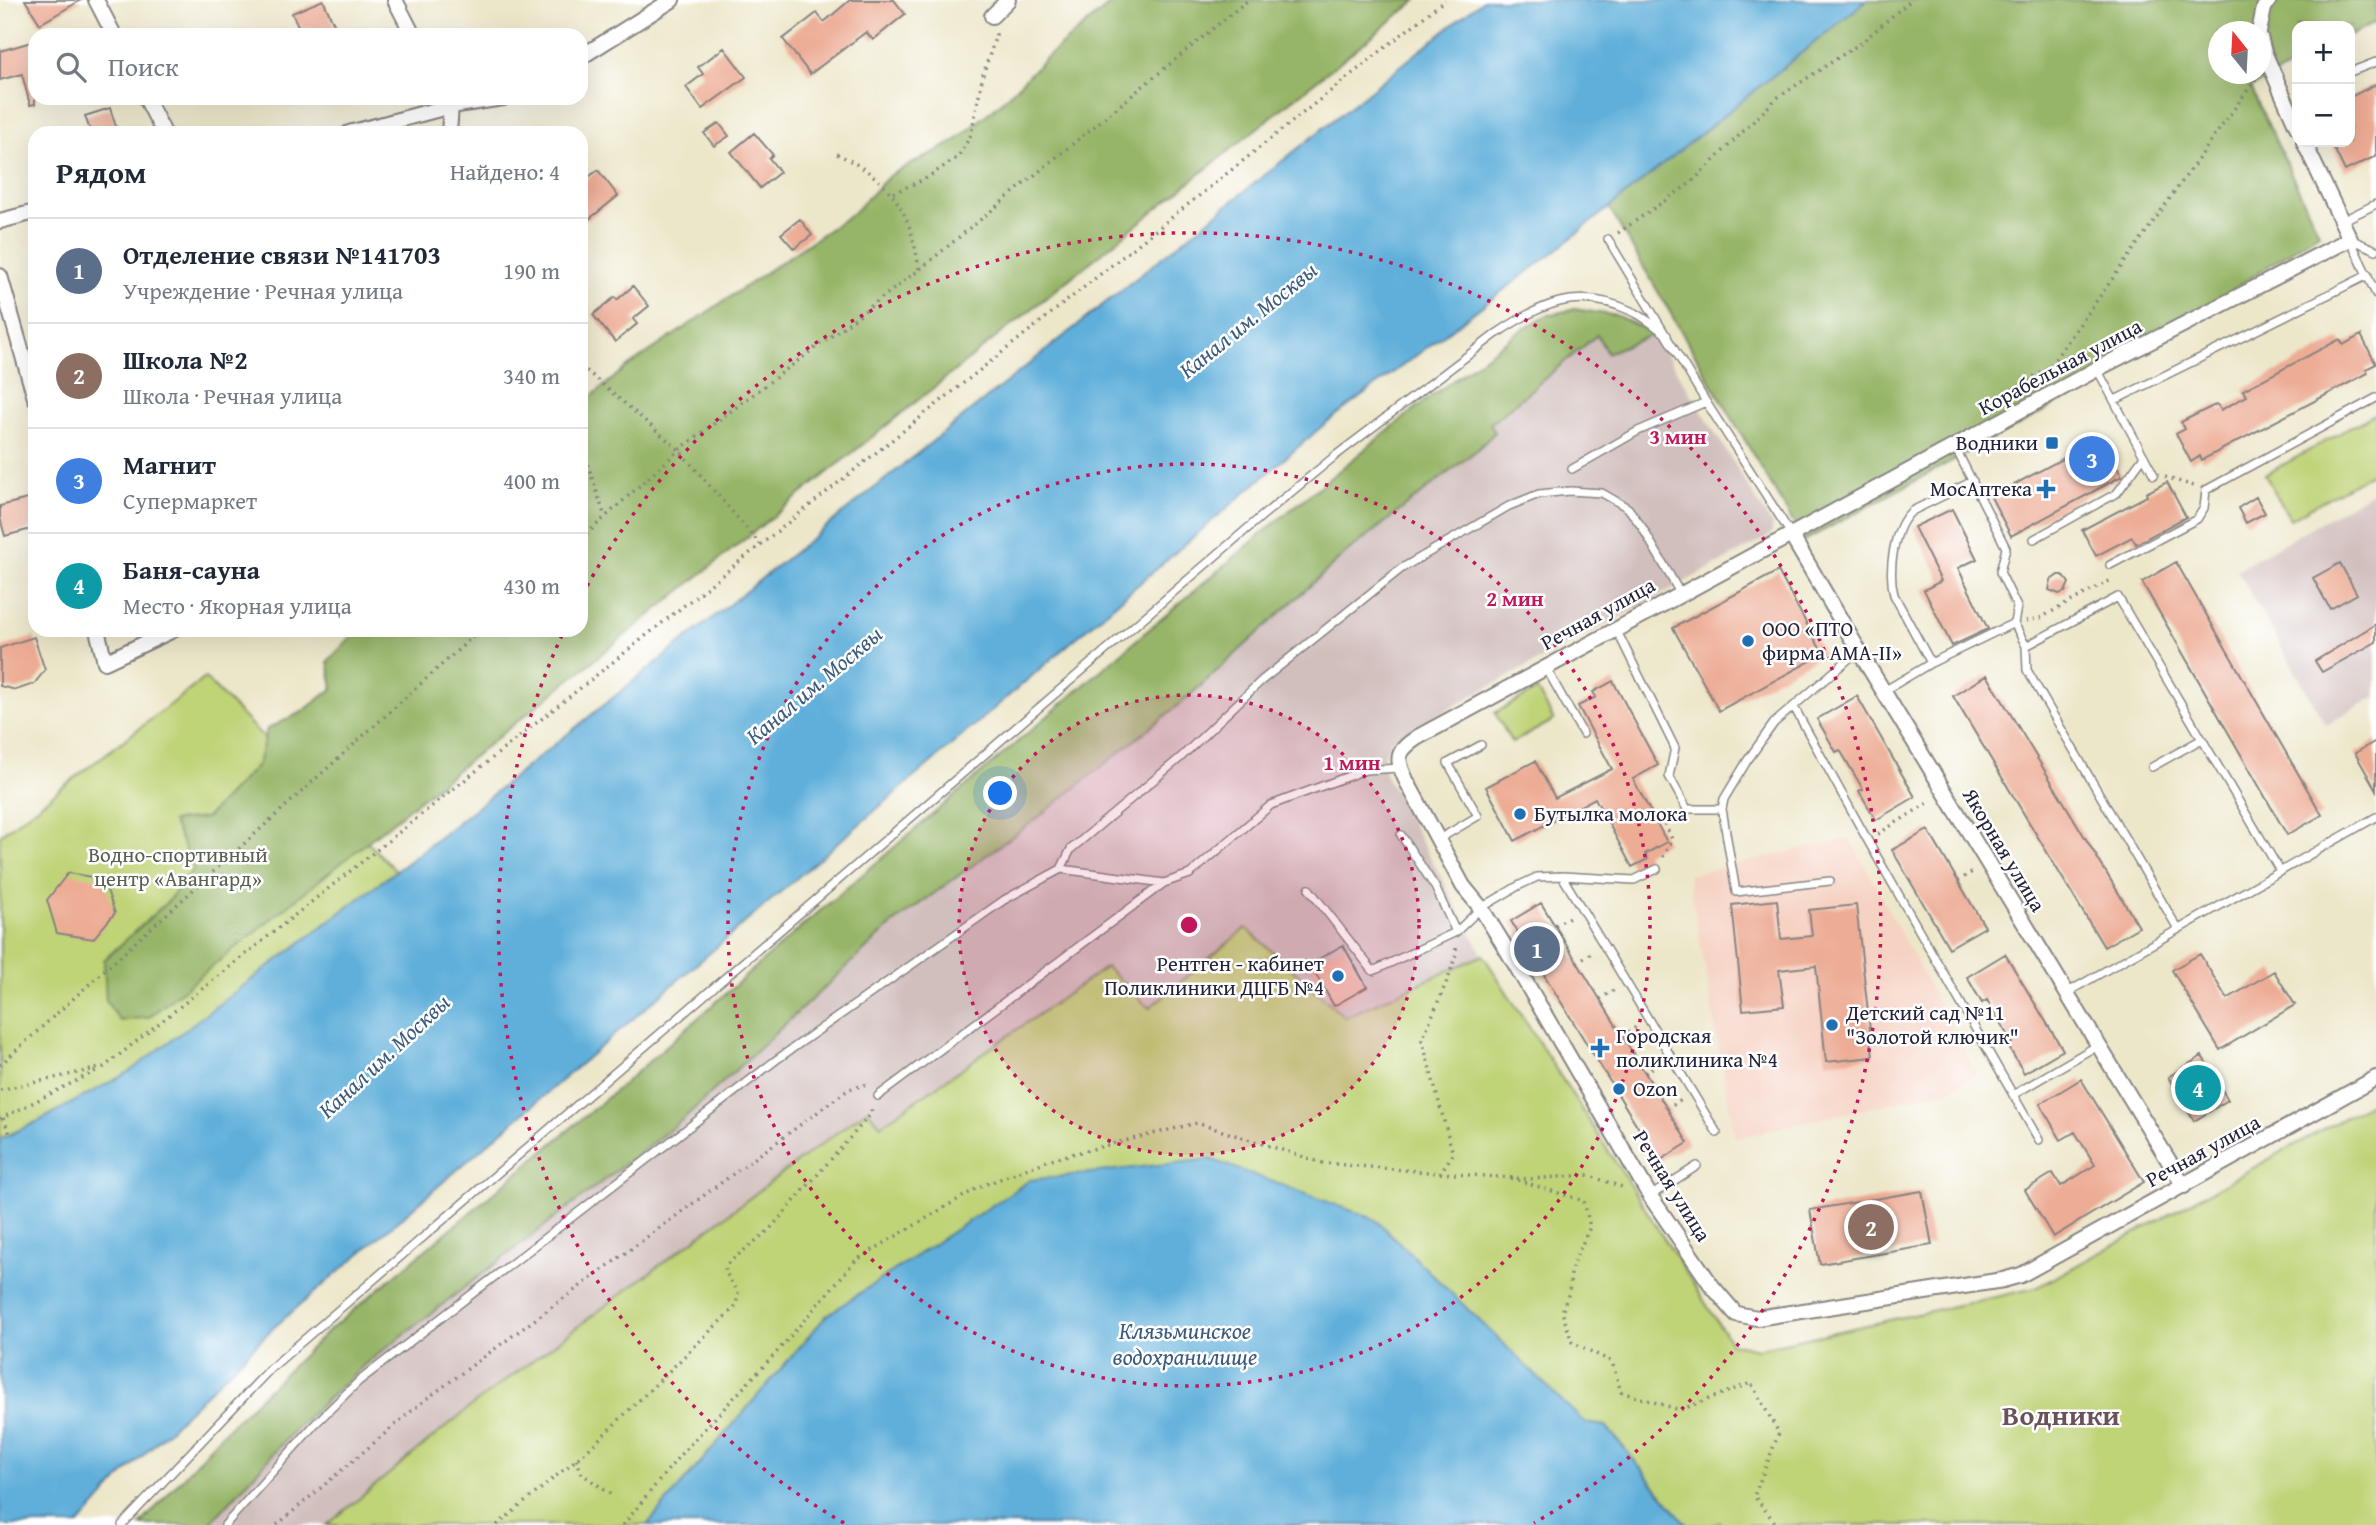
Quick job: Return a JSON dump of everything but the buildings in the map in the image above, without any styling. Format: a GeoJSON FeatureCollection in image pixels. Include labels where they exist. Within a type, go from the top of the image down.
{"type":"FeatureCollection","features":[{"type":"Feature","properties":{"kind":"street"},"geometry":{"type":"LineString","coordinates":[[96,0],[110,28]]}},
{"type":"Feature","properties":{"kind":"street"},"geometry":{"type":"LineString","coordinates":[[395,0],[409,28]]}},
{"type":"Feature","properties":{"kind":"street"},"geometry":{"type":"LineString","coordinates":[[588,53],[672,0]]}},
{"type":"Feature","properties":{"kind":"street"},"geometry":{"type":"LineString","coordinates":[[992,16],[1008,0]]}},
{"type":"Feature","properties":{"kind":"street"},"geometry":{"type":"LineString","coordinates":[[2261,21],[2269,0]]}},
{"type":"Feature","properties":{"kind":"street"},"geometry":{"type":"LineString","coordinates":[[2271,64],[2292,106]]}},
{"type":"Feature","properties":{"kind":"street"},"geometry":{"type":"LineString","coordinates":[[150,105],[160,126]]}},
{"type":"Feature","properties":{"kind":"street"},"geometry":{"type":"LineString","coordinates":[[372,126],[439,105]]}},
{"type":"Feature","properties":{"kind":"street"},"geometry":{"type":"LineString","coordinates":[[449,105],[449,126]]}},
{"type":"Feature","properties":{"kind":"street"},"geometry":{"type":"LineString","coordinates":[[2306,147],[2350,239]]}},
{"type":"Feature","properties":{"kind":"street"},"geometry":{"type":"LineString","coordinates":[[0,221],[28,214]]}},
{"type":"Feature","properties":{"kind":"street","name":"Корабельная улица"},"geometry":{"type":"LineString","coordinates":[[1791,535],[2098,369],[2350,239]]}},
{"type":"Feature","properties":{"kind":"street"},"geometry":{"type":"LineString","coordinates":[[0,275],[28,373]]}},
{"type":"Feature","properties":{"kind":"street","name":"Речная улица"},"geometry":{"type":"LineString","coordinates":[[1791,535],[1680,593],[1404,746],[1398,757],[1400,768],[1463,887],[1481,908],[1650,1196],[1712,1286],[1735,1314],[1757,1318],[2021,1275],[2376,1078]]}},
{"type":"Feature","properties":{"kind":"street","name":"Якорная улица"},"geometry":{"type":"LineString","coordinates":[[1791,535],[2183,1186]]}},
{"type":"Feature","properties":{"kind":"street"},"geometry":{"type":"LineString","coordinates":[[99,637],[105,662],[158,637]]}},
{"type":"Feature","properties":{"kind":"lane"},"geometry":{"type":"LineString","coordinates":[[2355,70],[2376,62]]}},
{"type":"Feature","properties":{"kind":"lane"},"geometry":{"type":"LineString","coordinates":[[2341,221],[2376,204]]}},
{"type":"Feature","properties":{"kind":"lane"},"geometry":{"type":"LineString","coordinates":[[1608,239],[1706,402],[1791,535]]}},
{"type":"Feature","properties":{"kind":"lane"},"geometry":{"type":"LineString","coordinates":[[2350,239],[2376,250]]}},
{"type":"Feature","properties":{"kind":"lane"},"geometry":{"type":"LineString","coordinates":[[2350,239],[2376,294]]}},
{"type":"Feature","properties":{"kind":"lane"},"geometry":{"type":"LineString","coordinates":[[2115,400],[2368,275]]}},
{"type":"Feature","properties":{"kind":"lane"},"geometry":{"type":"LineString","coordinates":[[122,1525],[271,1368],[1335,456],[1496,334],[1547,304],[1574,299],[1603,302],[1632,311],[1667,335]]}},
{"type":"Feature","properties":{"kind":"lane"},"geometry":{"type":"LineString","coordinates":[[2098,369],[2154,475]]}},
{"type":"Feature","properties":{"kind":"lane"},"geometry":{"type":"LineString","coordinates":[[2110,565],[2197,519],[2204,508],[2206,490],[2376,398]]}},
{"type":"Feature","properties":{"kind":"lane"},"geometry":{"type":"LineString","coordinates":[[1572,469],[1638,431],[1706,402]]}},
{"type":"Feature","properties":{"kind":"lane"},"geometry":{"type":"LineString","coordinates":[[1955,447],[2006,548],[2000,572],[2017,607],[2014,623],[2025,646],[2028,670],[2178,929]]}},
{"type":"Feature","properties":{"kind":"lane"},"geometry":{"type":"LineString","coordinates":[[2034,540],[2117,493],[2144,457]]}},
{"type":"Feature","properties":{"kind":"lane"},"geometry":{"type":"LineString","coordinates":[[1931,663],[1894,595],[1891,584],[1890,573],[1899,528],[1904,518],[1912,511],[1972,481]]}},
{"type":"Feature","properties":{"kind":"lane"},"geometry":{"type":"LineString","coordinates":[[225,1525],[315,1424],[359,1381],[776,1060],[1004,900],[1061,869],[1071,849],[1180,758],[1261,681],[1402,568],[1509,506],[1539,494],[1570,491],[1602,493],[1628,508],[1680,593]]}},
{"type":"Feature","properties":{"kind":"lane"},"geometry":{"type":"LineString","coordinates":[[2025,646],[2118,597],[2280,871]]}},
{"type":"Feature","properties":{"kind":"lane"},"geometry":{"type":"LineString","coordinates":[[1884,692],[1931,663],[2014,623]]}},
{"type":"Feature","properties":{"kind":"lane"},"geometry":{"type":"LineString","coordinates":[[1616,628],[1675,748],[1669,776],[1687,809],[1722,808]]}},
{"type":"Feature","properties":{"kind":"lane"},"geometry":{"type":"LineString","coordinates":[[1830,881],[1736,892],[1722,808],[1724,799],[1747,761],[1774,723],[1859,651]]}},
{"type":"Feature","properties":{"kind":"lane"},"geometry":{"type":"LineString","coordinates":[[1545,667],[1583,734]]}},
{"type":"Feature","properties":{"kind":"lane"},"geometry":{"type":"LineString","coordinates":[[1794,707],[2039,1140]]}},
{"type":"Feature","properties":{"kind":"lane"},"geometry":{"type":"LineString","coordinates":[[2152,767],[2202,738]]}},
{"type":"Feature","properties":{"kind":"lane"},"geometry":{"type":"LineString","coordinates":[[1438,840],[1478,816],[1448,763],[1481,745]]}},
{"type":"Feature","properties":{"kind":"lane"},"geometry":{"type":"LineString","coordinates":[[878,1096],[1164,883],[1190,874],[1271,805],[1365,770],[1400,768]]}},
{"type":"Feature","properties":{"kind":"lane"},"geometry":{"type":"LineString","coordinates":[[2066,993],[2376,817]]}},
{"type":"Feature","properties":{"kind":"lane"},"geometry":{"type":"LineString","coordinates":[[1401,835],[1435,887],[1456,932]]}},
{"type":"Feature","properties":{"kind":"lane"},"geometry":{"type":"LineString","coordinates":[[1061,869],[1164,883]]}},
{"type":"Feature","properties":{"kind":"lane"},"geometry":{"type":"LineString","coordinates":[[1309,889],[1373,971],[1456,932],[1481,908],[1537,877],[1634,880],[1657,869]]}},
{"type":"Feature","properties":{"kind":"lane"},"geometry":{"type":"LineString","coordinates":[[1562,876],[1717,1133]]}},
{"type":"Feature","properties":{"kind":"lane"},"geometry":{"type":"LineString","coordinates":[[2013,1095],[2098,1045]]}},
{"type":"Feature","properties":{"kind":"lane"},"geometry":{"type":"LineString","coordinates":[[1650,1196],[1697,1166]]}},
{"type":"Feature","properties":{"kind":"path"},"geometry":{"type":"LineString","coordinates":[[588,533],[679,450],[919,270],[1248,0]]}},
{"type":"Feature","properties":{"kind":"path"},"geometry":{"type":"LineString","coordinates":[[10,1134],[2,1118],[104,1067],[1445,0]]}},
{"type":"Feature","properties":{"kind":"path"},"geometry":{"type":"LineString","coordinates":[[1608,239],[1692,182],[1777,98],[1862,42],[1911,0]]}},
{"type":"Feature","properties":{"kind":"path"},"geometry":{"type":"LineString","coordinates":[[893,193],[925,179],[958,157],[971,135],[983,75],[996,35],[992,16]]}},
{"type":"Feature","properties":{"kind":"path"},"geometry":{"type":"LineString","coordinates":[[2013,415],[2003,396],[2050,366],[2252,84]]}},
{"type":"Feature","properties":{"kind":"path"},"geometry":{"type":"LineString","coordinates":[[837,154],[875,177],[893,193],[910,228],[919,270]]}},
{"type":"Feature","properties":{"kind":"path"},"geometry":{"type":"LineString","coordinates":[[588,372],[679,450],[760,544]]}},
{"type":"Feature","properties":{"kind":"path"},"geometry":{"type":"LineString","coordinates":[[588,464],[606,517]]}},
{"type":"Feature","properties":{"kind":"path"},"geometry":{"type":"LineString","coordinates":[[2154,475],[2174,478],[2206,490]]}},
{"type":"Feature","properties":{"kind":"path"},"geometry":{"type":"LineString","coordinates":[[0,1065],[472,637]]}},
{"type":"Feature","properties":{"kind":"path"},"geometry":{"type":"LineString","coordinates":[[1868,841],[1945,793]]}},
{"type":"Feature","properties":{"kind":"path"},"geometry":{"type":"LineString","coordinates":[[1657,869],[1672,839],[1664,822],[1687,809]]}},
{"type":"Feature","properties":{"kind":"path"},"geometry":{"type":"LineString","coordinates":[[1555,925],[1582,910]]}},
{"type":"Feature","properties":{"kind":"path"},"geometry":{"type":"LineString","coordinates":[[1440,1173],[1453,1154],[1422,1040],[1456,954],[1456,932]]}},
{"type":"Feature","properties":{"kind":"path"},"geometry":{"type":"LineString","coordinates":[[1577,962],[1604,946]]}},
{"type":"Feature","properties":{"kind":"path"},"geometry":{"type":"LineString","coordinates":[[1600,999],[1626,983]]}},
{"type":"Feature","properties":{"kind":"path"},"geometry":{"type":"LineString","coordinates":[[1622,1036],[1648,1020]]}},
{"type":"Feature","properties":{"kind":"path"},"geometry":{"type":"LineString","coordinates":[[1645,1073],[1670,1056]]}},
{"type":"Feature","properties":{"kind":"path"},"geometry":{"type":"LineString","coordinates":[[0,1090],[104,1067]]}},
{"type":"Feature","properties":{"kind":"path"},"geometry":{"type":"LineString","coordinates":[[277,1525],[421,1403],[849,1089],[865,1084],[878,1096],[869,1116],[769,1230],[727,1264],[725,1271],[738,1293],[736,1306],[576,1459],[497,1525]]}},
{"type":"Feature","properties":{"kind":"path"},"geometry":{"type":"LineString","coordinates":[[1667,1110],[1693,1093]]}},
{"type":"Feature","properties":{"kind":"path"},"geometry":{"type":"LineString","coordinates":[[624,1525],[680,1455],[776,1353],[856,1260],[979,1187],[1052,1159],[1197,1123],[1324,1163],[1529,1179],[1587,1175],[1650,1196]]}},
{"type":"Feature","properties":{"kind":"path"},"geometry":{"type":"LineString","coordinates":[[1511,1178],[1584,1201],[1590,1227],[1572,1266],[1569,1292],[1562,1312],[1572,1342],[1612,1362],[1621,1392],[1680,1410],[1751,1383],[1779,1433],[1754,1496],[1777,1525]]}},
{"type":"Feature","properties":{"kind":"path"},"geometry":{"type":"LineString","coordinates":[[576,1459],[582,1474],[612,1495]]}},
{"type":"Feature","properties":{"kind":"shaded area"},"geometry":{"type":"Polygon","coordinates":[[[1654,334],[1772,525],[1772,532],[1766,538],[1391,742],[1383,756],[1385,774],[1483,955],[1345,1018],[1246,929],[1149,1008],[1106,967],[880,1125],[867,1110],[469,1408],[327,1525],[209,1525],[295,1429],[364,1365],[682,1120],[896,921],[1035,820],[1186,699],[1345,554],[1478,449],[1490,424],[1598,335],[1607,353],[1654,334]]]}},
{"type":"Feature","properties":{"kind":"shaded area"},"geometry":{"type":"Polygon","coordinates":[[[2376,490],[2376,696],[2326,725],[2237,570],[2376,490]]]}},
{"type":"Feature","properties":{"kind":"shaded area","name":"Детский сад №11 \"Золотой ключик\""},"geometry":{"type":"Polygon","coordinates":[[[1850,838],[1977,1075],[1949,1090],[1735,1138],[1688,875],[1850,838]]]}},
{"type":"Feature","properties":{"kind":"green space"},"geometry":{"type":"Polygon","coordinates":[[[1115,0],[1417,0],[149,1017],[120,1021],[106,1001],[104,960],[167,902],[194,868],[172,821],[206,818],[258,764],[267,729],[302,712],[333,688],[328,661],[351,637],[588,637],[588,399],[627,367],[853,213],[890,175],[954,142],[999,104],[1047,57],[1115,0]]]}},
{"type":"Feature","properties":{"kind":"green space"},"geometry":{"type":"Polygon","coordinates":[[[1867,0],[2376,0],[2376,22],[2355,33],[2355,21],[2292,21],[2292,66],[2271,77],[2271,21],[2208,21],[2208,84],[2258,84],[2251,88],[2319,233],[2066,399],[1804,541],[1609,208],[1867,0]]]}},
{"type":"Feature","properties":{"kind":"green space"},"geometry":{"type":"Polygon","coordinates":[[[1574,309],[1618,316],[1654,334],[1607,353],[1597,335],[1490,424],[1495,432],[1478,449],[1345,554],[1186,699],[1035,820],[896,921],[682,1120],[364,1365],[295,1429],[209,1525],[140,1525],[221,1435],[325,1334],[621,1086],[807,922],[1272,525],[1417,407],[1514,335],[1545,316],[1574,309]]]}},
{"type":"Feature","properties":{"kind":"green space"},"geometry":{"type":"Polygon","coordinates":[[[2376,413],[2376,471],[2290,519],[2265,475],[2376,413]]]}},
{"type":"Feature","properties":{"kind":"green space","name":"Водно-спортивный центр «Авангард»"},"geometry":{"type":"Polygon","coordinates":[[[205,678],[396,871],[129,1072],[0,1139],[0,835],[205,678]]]}},
{"type":"Feature","properties":{"kind":"green space"},"geometry":{"type":"Polygon","coordinates":[[[1537,690],[1554,720],[1512,743],[1495,713],[1537,690]]]}},
{"type":"Feature","properties":{"kind":"green space"},"geometry":{"type":"Polygon","coordinates":[[[1246,928],[1345,1017],[1483,955],[1731,1343],[1757,1349],[2036,1288],[2376,1100],[2376,1525],[1722,1525],[1719,1522],[1713,1525],[1687,1525],[1606,1426],[827,1315],[647,1525],[327,1525],[469,1408],[867,1110],[881,1125],[1106,967],[1149,1008],[1246,928]]]}},
{"type":"Feature","properties":{"kind":"water","name":"Канал им. Москвы"},"geometry":{"type":"Polygon","coordinates":[[[1483,0],[1867,0],[1549,256],[1326,423],[271,1330],[123,1475],[79,1525],[0,1525],[0,1139],[129,1072],[413,858],[1483,0]]]}},
{"type":"Feature","properties":{"kind":"water","name":"Клязьминское водохранилище"},"geometry":{"type":"Polygon","coordinates":[[[1210,1159],[1375,1219],[1585,1423],[1606,1426],[1687,1525],[647,1525],[827,1315],[1030,1180],[1210,1159]]]}},
{"type":"Feature","properties":{"kind":"place","name":"Водники"},"geometry":{"type":"Point","coordinates":[2052,443]}},
{"type":"Feature","properties":{"kind":"place","name":"Магнит"},"geometry":{"type":"Point","coordinates":[2092,459]}},
{"type":"Feature","properties":{"kind":"place","name":"МосАптека"},"geometry":{"type":"Point","coordinates":[2046,489]}},
{"type":"Feature","properties":{"kind":"place","name":"ООО «ПТО фирма АМА-II»"},"geometry":{"type":"Point","coordinates":[1748,641]}},
{"type":"Feature","properties":{"kind":"place","name":"Бутылка молока"},"geometry":{"type":"Point","coordinates":[1520,814]}},
{"type":"Feature","properties":{"kind":"place","name":"Отделение связи №141703"},"geometry":{"type":"Point","coordinates":[1537,949]}},
{"type":"Feature","properties":{"kind":"place","name":"Рентген - кабинет Поликлиники ДЦГБ №4"},"geometry":{"type":"Point","coordinates":[1338,976]}},
{"type":"Feature","properties":{"kind":"place","name":"Детский сад №11 \"Золотой ключик\""},"geometry":{"type":"Point","coordinates":[1832,1025]}},
{"type":"Feature","properties":{"kind":"place","name":"Городская поликлиника №4"},"geometry":{"type":"Point","coordinates":[1600,1048]}},
{"type":"Feature","properties":{"kind":"place","name":"Баня-сауна"},"geometry":{"type":"Point","coordinates":[2198,1088]}},
{"type":"Feature","properties":{"kind":"place","name":"Ozon"},"geometry":{"type":"Point","coordinates":[1619,1089]}},
{"type":"Feature","properties":{"kind":"place","name":"Школа №2"},"geometry":{"type":"Point","coordinates":[1871,1227]}},
{"type":"Feature","properties":{"kind":"district","name":"Водники"},"geometry":{"type":"Point","coordinates":[2061,1415]}}]}
